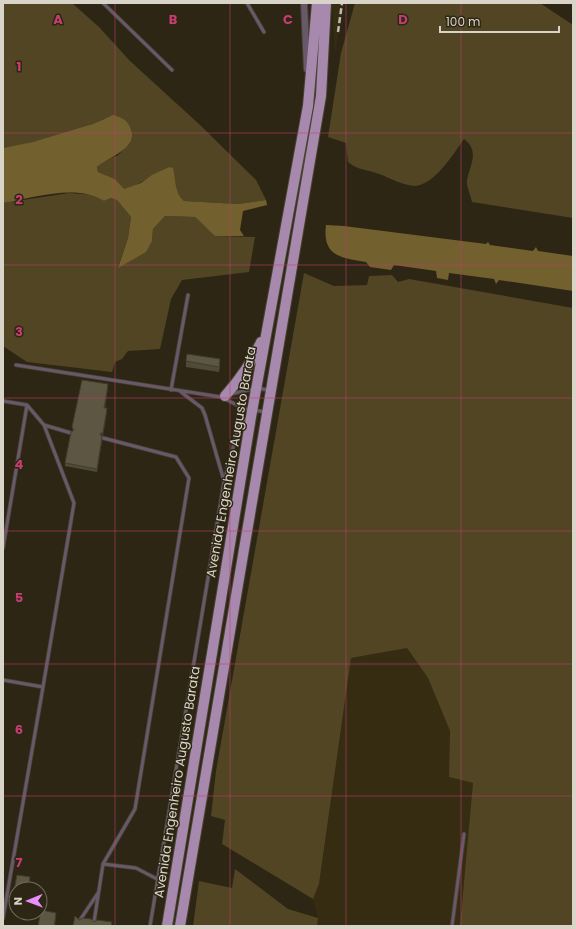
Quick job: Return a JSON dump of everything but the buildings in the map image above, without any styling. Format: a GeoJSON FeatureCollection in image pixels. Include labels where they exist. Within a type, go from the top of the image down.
{"type":"FeatureCollection","features":[{"type":"Feature","properties":{"kind":"main road","name":"Avenida Engenheiro Augusto Barata"},"geometry":{"type":"LineString","coordinates":[[166,926],[252,414],[308,106],[318,3]]}},
{"type":"Feature","properties":{"kind":"main road","name":"Avenida Engenheiro Augusto Barata"},"geometry":{"type":"LineString","coordinates":[[180,926],[321,96],[326,3]]}},
{"type":"Feature","properties":{"kind":"main road"},"geometry":{"type":"LineString","coordinates":[[223,396],[238,382],[253,359],[268,327]]}},
{"type":"Feature","properties":{"kind":"street"},"geometry":{"type":"LineString","coordinates":[[304,3],[308,106]]}},
{"type":"Feature","properties":{"kind":"lane"},"geometry":{"type":"LineString","coordinates":[[103,3],[172,70]]}},
{"type":"Feature","properties":{"kind":"lane"},"geometry":{"type":"LineString","coordinates":[[247,3],[264,32]]}},
{"type":"Feature","properties":{"kind":"lane"},"geometry":{"type":"LineString","coordinates":[[171,390],[188,295]]}},
{"type":"Feature","properties":{"kind":"lane"},"geometry":{"type":"LineString","coordinates":[[16,365],[171,390],[223,396],[257,388],[272,390]]}},
{"type":"Feature","properties":{"kind":"lane"},"geometry":{"type":"LineString","coordinates":[[179,391],[202,408],[209,425],[224,482]]}},
{"type":"Feature","properties":{"kind":"lane"},"geometry":{"type":"LineString","coordinates":[[223,396],[252,414]]}},
{"type":"Feature","properties":{"kind":"lane"},"geometry":{"type":"LineString","coordinates":[[3,401],[27,405],[44,425],[74,504],[3,918]]}},
{"type":"Feature","properties":{"kind":"lane"},"geometry":{"type":"LineString","coordinates":[[3,548],[27,405]]}},
{"type":"Feature","properties":{"kind":"lane"},"geometry":{"type":"LineString","coordinates":[[150,926],[224,482],[239,426],[252,414],[268,412]]}},
{"type":"Feature","properties":{"kind":"lane"},"geometry":{"type":"LineString","coordinates":[[44,425],[72,433]]}},
{"type":"Feature","properties":{"kind":"lane"},"geometry":{"type":"LineString","coordinates":[[94,922],[103,864],[135,809],[189,478],[176,457],[103,438]]}},
{"type":"Feature","properties":{"kind":"lane"},"geometry":{"type":"LineString","coordinates":[[3,680],[43,687]]}},
{"type":"Feature","properties":{"kind":"lane"},"geometry":{"type":"LineString","coordinates":[[452,926],[464,834]]}},
{"type":"Feature","properties":{"kind":"lane"},"geometry":{"type":"LineString","coordinates":[[103,864],[136,868],[157,879]]}},
{"type":"Feature","properties":{"kind":"lane"},"geometry":{"type":"LineString","coordinates":[[80,920],[99,892]]}},
{"type":"Feature","properties":{"kind":"shaded area"},"geometry":{"type":"Polygon","coordinates":[[[3,3],[72,3],[99,27],[130,61],[199,124],[256,180],[266,200],[238,204],[184,201],[177,192],[174,174],[169,167],[124,190],[115,179],[98,172],[97,167],[104,160],[117,156],[130,143],[106,118],[69,133],[3,148],[3,3]]]}},
{"type":"Feature","properties":{"kind":"shaded area"},"geometry":{"type":"Polygon","coordinates":[[[332,3],[344,3],[335,54],[332,3]]]}},
{"type":"Feature","properties":{"kind":"shaded area"},"geometry":{"type":"Polygon","coordinates":[[[355,3],[540,3],[573,25],[573,218],[472,202],[467,180],[472,164],[473,153],[472,148],[464,139],[443,168],[429,181],[421,185],[414,186],[405,184],[375,172],[359,168],[348,162],[346,143],[328,137],[341,53],[355,3]]]}},
{"type":"Feature","properties":{"kind":"shaded area"},"geometry":{"type":"Polygon","coordinates":[[[113,115],[122,118],[127,122],[131,130],[132,137],[126,147],[97,167],[98,172],[115,179],[124,189],[141,183],[152,175],[169,167],[173,168],[178,194],[184,201],[238,204],[266,200],[267,205],[243,211],[240,230],[244,236],[215,236],[195,217],[165,216],[153,229],[152,241],[146,252],[118,268],[128,238],[131,217],[117,200],[111,198],[104,201],[81,193],[68,192],[41,195],[3,203],[3,148],[33,142],[93,124],[113,115]]]}},
{"type":"Feature","properties":{"kind":"shaded area"},"geometry":{"type":"Polygon","coordinates":[[[69,193],[95,195],[104,201],[111,198],[117,200],[131,217],[128,238],[118,267],[152,241],[153,229],[165,216],[195,217],[216,236],[255,237],[249,272],[182,280],[171,299],[160,349],[128,351],[122,359],[115,362],[112,372],[27,362],[3,346],[3,203],[69,193]]]}},
{"type":"Feature","properties":{"kind":"shaded area"},"geometry":{"type":"Polygon","coordinates":[[[326,225],[486,244],[488,242],[490,245],[533,251],[536,247],[538,251],[573,256],[573,291],[499,280],[496,284],[494,279],[449,273],[448,280],[437,278],[436,271],[394,265],[391,270],[370,267],[366,262],[341,257],[335,254],[327,243],[326,225]]]}},
{"type":"Feature","properties":{"kind":"shaded area"},"geometry":{"type":"Polygon","coordinates":[[[304,273],[334,286],[367,285],[369,276],[392,275],[398,282],[409,279],[573,308],[573,926],[460,926],[473,783],[449,777],[450,731],[428,678],[407,648],[351,658],[319,884],[313,899],[222,844],[225,820],[211,816],[216,771],[304,273]]]}},
{"type":"Feature","properties":{"kind":"shaded area"},"geometry":{"type":"Polygon","coordinates":[[[407,648],[428,678],[450,731],[449,777],[473,783],[460,926],[317,926],[318,918],[313,899],[319,884],[351,658],[407,648]]]}},
{"type":"Feature","properties":{"kind":"shaded area"},"geometry":{"type":"Polygon","coordinates":[[[235,869],[288,909],[318,918],[317,926],[193,926],[199,881],[232,888],[235,869]]]}},
{"type":"Feature","properties":{"kind":"railway"},"geometry":{"type":"LineString","coordinates":[[338,32],[342,3]]}}]}
